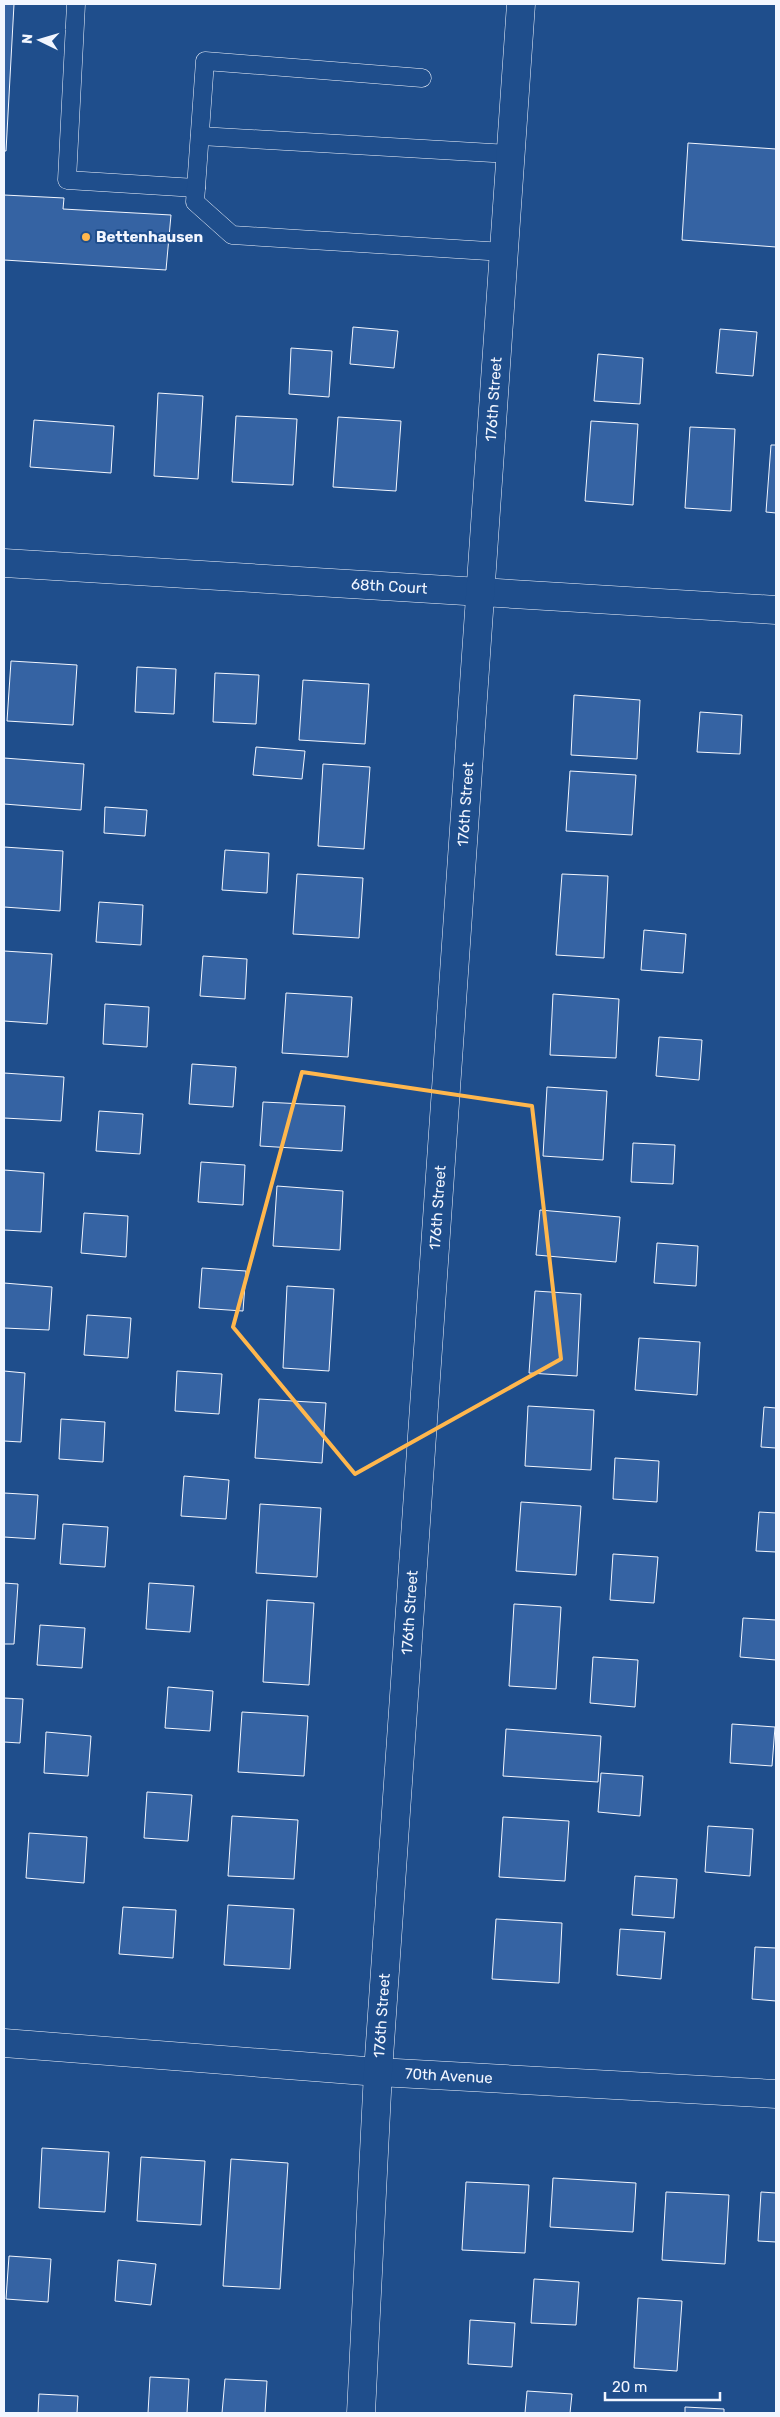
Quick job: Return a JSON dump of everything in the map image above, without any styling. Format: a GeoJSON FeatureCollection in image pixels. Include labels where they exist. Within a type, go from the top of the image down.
{"type":"FeatureCollection","features":[{"type":"Feature","properties":{"kind":"street","name":"176th Street"},"geometry":{"type":"LineString","coordinates":[[361,2413],[378,2072],[521,4]]}},
{"type":"Feature","properties":{"kind":"street","name":"68th Court"},"geometry":{"type":"LineString","coordinates":[[4,563],[776,610]]}},
{"type":"Feature","properties":{"kind":"street","name":"70th Avenue"},"geometry":{"type":"LineString","coordinates":[[4,2043],[378,2072],[776,2094]]}},
{"type":"Feature","properties":{"kind":"lane"},"geometry":{"type":"LineString","coordinates":[[76,4],[67,180],[196,188]]}},
{"type":"Feature","properties":{"kind":"lane"},"geometry":{"type":"LineString","coordinates":[[422,78],[205,61],[195,202],[232,235],[504,252]]}},
{"type":"Feature","properties":{"kind":"lane"},"geometry":{"type":"LineString","coordinates":[[200,136],[510,154]]}},
{"type":"Feature","properties":{"kind":"highlighted area"},"geometry":{"type":"Polygon","coordinates":[[[302,1072],[532,1106],[561,1359],[355,1474],[233,1327],[302,1072]]]}},
{"type":"Feature","properties":{"kind":"building"},"geometry":{"type":"Polygon","coordinates":[[[4,4],[14,4],[6,151],[4,151],[4,4]]]}},
{"type":"Feature","properties":{"kind":"building"},"geometry":{"type":"Polygon","coordinates":[[[688,143],[776,149],[776,247],[682,240],[688,143]]]}},
{"type":"Feature","properties":{"kind":"building","name":"Bettenhausen"},"geometry":{"type":"Polygon","coordinates":[[[4,195],[64,198],[63,209],[171,215],[166,270],[4,260],[4,195]]]}},
{"type":"Feature","properties":{"kind":"building"},"geometry":{"type":"Polygon","coordinates":[[[353,327],[398,331],[394,368],[350,364],[353,327]]]}},
{"type":"Feature","properties":{"kind":"building"},"geometry":{"type":"Polygon","coordinates":[[[720,329],[757,332],[753,376],[716,373],[720,329]]]}},
{"type":"Feature","properties":{"kind":"building"},"geometry":{"type":"Polygon","coordinates":[[[291,348],[332,351],[329,397],[289,394],[291,348]]]}},
{"type":"Feature","properties":{"kind":"building"},"geometry":{"type":"Polygon","coordinates":[[[598,354],[643,358],[640,404],[594,401],[598,354]]]}},
{"type":"Feature","properties":{"kind":"building"},"geometry":{"type":"Polygon","coordinates":[[[158,393],[203,396],[198,479],[154,476],[158,393]]]}},
{"type":"Feature","properties":{"kind":"building"},"geometry":{"type":"Polygon","coordinates":[[[236,416],[297,419],[293,485],[232,482],[236,416]]]}},
{"type":"Feature","properties":{"kind":"building"},"geometry":{"type":"Polygon","coordinates":[[[338,417],[401,421],[396,491],[333,487],[338,417]]]}},
{"type":"Feature","properties":{"kind":"building"},"geometry":{"type":"Polygon","coordinates":[[[34,420],[114,426],[111,473],[30,467],[34,420]]]}},
{"type":"Feature","properties":{"kind":"building"},"geometry":{"type":"Polygon","coordinates":[[[591,421],[638,424],[633,505],[585,501],[591,421]]]}},
{"type":"Feature","properties":{"kind":"building"},"geometry":{"type":"Polygon","coordinates":[[[690,427],[735,429],[731,511],[685,508],[690,427]]]}},
{"type":"Feature","properties":{"kind":"building"},"geometry":{"type":"Polygon","coordinates":[[[771,445],[776,445],[776,513],[766,512],[771,445]]]}},
{"type":"Feature","properties":{"kind":"building"},"geometry":{"type":"Polygon","coordinates":[[[11,661],[77,665],[73,725],[7,721],[11,661]]]}},
{"type":"Feature","properties":{"kind":"building"},"geometry":{"type":"Polygon","coordinates":[[[137,667],[176,669],[174,714],[135,712],[137,667]]]}},
{"type":"Feature","properties":{"kind":"building"},"geometry":{"type":"Polygon","coordinates":[[[215,673],[259,675],[256,724],[213,722],[215,673]]]}},
{"type":"Feature","properties":{"kind":"building"},"geometry":{"type":"Polygon","coordinates":[[[303,680],[369,684],[365,744],[299,740],[303,680]]]}},
{"type":"Feature","properties":{"kind":"building"},"geometry":{"type":"Polygon","coordinates":[[[574,695],[640,700],[637,759],[571,755],[574,695]]]}},
{"type":"Feature","properties":{"kind":"building"},"geometry":{"type":"Polygon","coordinates":[[[700,712],[742,715],[740,754],[697,752],[700,712]]]}},
{"type":"Feature","properties":{"kind":"building"},"geometry":{"type":"Polygon","coordinates":[[[256,747],[305,751],[302,779],[253,775],[256,747]]]}},
{"type":"Feature","properties":{"kind":"building"},"geometry":{"type":"Polygon","coordinates":[[[4,758],[84,764],[81,810],[4,804],[4,758]]]}},
{"type":"Feature","properties":{"kind":"building"},"geometry":{"type":"Polygon","coordinates":[[[323,764],[370,767],[364,849],[318,846],[323,764]]]}},
{"type":"Feature","properties":{"kind":"building"},"geometry":{"type":"Polygon","coordinates":[[[570,771],[636,775],[632,835],[566,831],[570,771]]]}},
{"type":"Feature","properties":{"kind":"building"},"geometry":{"type":"Polygon","coordinates":[[[105,807],[147,810],[145,836],[104,833],[105,807]]]}},
{"type":"Feature","properties":{"kind":"building"},"geometry":{"type":"Polygon","coordinates":[[[4,847],[63,851],[60,911],[4,907],[4,847]]]}},
{"type":"Feature","properties":{"kind":"building"},"geometry":{"type":"Polygon","coordinates":[[[225,850],[269,853],[267,893],[222,890],[225,850]]]}},
{"type":"Feature","properties":{"kind":"building"},"geometry":{"type":"Polygon","coordinates":[[[297,874],[363,878],[359,938],[293,934],[297,874]]]}},
{"type":"Feature","properties":{"kind":"building"},"geometry":{"type":"Polygon","coordinates":[[[562,874],[608,876],[604,958],[556,955],[562,874]]]}},
{"type":"Feature","properties":{"kind":"building"},"geometry":{"type":"Polygon","coordinates":[[[99,902],[143,905],[141,945],[96,942],[99,902]]]}},
{"type":"Feature","properties":{"kind":"building"},"geometry":{"type":"Polygon","coordinates":[[[644,930],[686,934],[683,973],[641,970],[644,930]]]}},
{"type":"Feature","properties":{"kind":"building"},"geometry":{"type":"Polygon","coordinates":[[[4,951],[52,954],[47,1024],[4,1021],[4,951]]]}},
{"type":"Feature","properties":{"kind":"building"},"geometry":{"type":"Polygon","coordinates":[[[203,956],[247,959],[245,999],[200,996],[203,956]]]}},
{"type":"Feature","properties":{"kind":"building"},"geometry":{"type":"Polygon","coordinates":[[[286,993],[352,997],[348,1057],[282,1053],[286,993]]]}},
{"type":"Feature","properties":{"kind":"building"},"geometry":{"type":"Polygon","coordinates":[[[553,994],[619,999],[616,1058],[550,1055],[553,994]]]}},
{"type":"Feature","properties":{"kind":"building"},"geometry":{"type":"Polygon","coordinates":[[[105,1004],[149,1007],[147,1047],[103,1044],[105,1004]]]}},
{"type":"Feature","properties":{"kind":"building"},"geometry":{"type":"Polygon","coordinates":[[[659,1037],[702,1040],[699,1080],[656,1076],[659,1037]]]}},
{"type":"Feature","properties":{"kind":"building"},"geometry":{"type":"Polygon","coordinates":[[[192,1064],[236,1067],[233,1107],[189,1104],[192,1064]]]}},
{"type":"Feature","properties":{"kind":"building"},"geometry":{"type":"Polygon","coordinates":[[[4,1073],[64,1077],[61,1121],[4,1118],[4,1073]]]}},
{"type":"Feature","properties":{"kind":"building"},"geometry":{"type":"Polygon","coordinates":[[[547,1087],[607,1091],[603,1160],[543,1156],[547,1087]]]}},
{"type":"Feature","properties":{"kind":"building"},"geometry":{"type":"Polygon","coordinates":[[[263,1102],[345,1106],[342,1151],[260,1146],[263,1102]]]}},
{"type":"Feature","properties":{"kind":"building"},"geometry":{"type":"Polygon","coordinates":[[[99,1111],[143,1114],[140,1154],[96,1151],[99,1111]]]}},
{"type":"Feature","properties":{"kind":"building"},"geometry":{"type":"Polygon","coordinates":[[[633,1143],[675,1145],[673,1184],[631,1182],[633,1143]]]}},
{"type":"Feature","properties":{"kind":"building"},"geometry":{"type":"Polygon","coordinates":[[[201,1162],[245,1165],[243,1205],[198,1202],[201,1162]]]}},
{"type":"Feature","properties":{"kind":"building"},"geometry":{"type":"Polygon","coordinates":[[[4,1170],[44,1173],[41,1232],[4,1230],[4,1170]]]}},
{"type":"Feature","properties":{"kind":"building"},"geometry":{"type":"Polygon","coordinates":[[[277,1186],[343,1191],[340,1250],[273,1246],[277,1186]]]}},
{"type":"Feature","properties":{"kind":"building"},"geometry":{"type":"Polygon","coordinates":[[[540,1210],[620,1217],[616,1262],[536,1255],[540,1210]]]}},
{"type":"Feature","properties":{"kind":"building"},"geometry":{"type":"Polygon","coordinates":[[[84,1213],[128,1216],[126,1257],[81,1253],[84,1213]]]}},
{"type":"Feature","properties":{"kind":"building"},"geometry":{"type":"Polygon","coordinates":[[[657,1243],[698,1246],[696,1286],[654,1283],[657,1243]]]}},
{"type":"Feature","properties":{"kind":"building"},"geometry":{"type":"Polygon","coordinates":[[[202,1268],[246,1271],[243,1311],[199,1308],[202,1268]]]}},
{"type":"Feature","properties":{"kind":"building"},"geometry":{"type":"Polygon","coordinates":[[[4,1283],[52,1287],[49,1330],[4,1328],[4,1283]]]}},
{"type":"Feature","properties":{"kind":"building"},"geometry":{"type":"Polygon","coordinates":[[[287,1286],[334,1289],[329,1371],[283,1368],[287,1286]]]}},
{"type":"Feature","properties":{"kind":"building"},"geometry":{"type":"Polygon","coordinates":[[[535,1291],[581,1294],[577,1376],[529,1373],[535,1291]]]}},
{"type":"Feature","properties":{"kind":"building"},"geometry":{"type":"Polygon","coordinates":[[[87,1315],[131,1318],[128,1358],[84,1355],[87,1315]]]}},
{"type":"Feature","properties":{"kind":"building"},"geometry":{"type":"Polygon","coordinates":[[[639,1338],[700,1342],[697,1395],[635,1390],[639,1338]]]}},
{"type":"Feature","properties":{"kind":"building"},"geometry":{"type":"Polygon","coordinates":[[[4,1371],[25,1373],[21,1442],[4,1441],[4,1371]]]}},
{"type":"Feature","properties":{"kind":"building"},"geometry":{"type":"Polygon","coordinates":[[[177,1371],[222,1374],[219,1414],[175,1411],[177,1371]]]}},
{"type":"Feature","properties":{"kind":"building"},"geometry":{"type":"Polygon","coordinates":[[[259,1399],[326,1403],[322,1463],[255,1458],[259,1399]]]}},
{"type":"Feature","properties":{"kind":"building"},"geometry":{"type":"Polygon","coordinates":[[[528,1406],[594,1410],[591,1470],[525,1466],[528,1406]]]}},
{"type":"Feature","properties":{"kind":"building"},"geometry":{"type":"Polygon","coordinates":[[[764,1407],[776,1408],[776,1448],[761,1447],[764,1407]]]}},
{"type":"Feature","properties":{"kind":"building"},"geometry":{"type":"Polygon","coordinates":[[[61,1419],[105,1422],[103,1462],[59,1459],[61,1419]]]}},
{"type":"Feature","properties":{"kind":"building"},"geometry":{"type":"Polygon","coordinates":[[[615,1458],[659,1461],[657,1502],[613,1499],[615,1458]]]}},
{"type":"Feature","properties":{"kind":"building"},"geometry":{"type":"Polygon","coordinates":[[[184,1476],[229,1480],[226,1519],[181,1516],[184,1476]]]}},
{"type":"Feature","properties":{"kind":"building"},"geometry":{"type":"Polygon","coordinates":[[[4,1493],[38,1495],[35,1539],[4,1537],[4,1493]]]}},
{"type":"Feature","properties":{"kind":"building"},"geometry":{"type":"Polygon","coordinates":[[[521,1502],[581,1506],[576,1575],[516,1571],[521,1502]]]}},
{"type":"Feature","properties":{"kind":"building"},"geometry":{"type":"Polygon","coordinates":[[[260,1504],[321,1508],[317,1577],[256,1573],[260,1504]]]}},
{"type":"Feature","properties":{"kind":"building"},"geometry":{"type":"Polygon","coordinates":[[[759,1512],[776,1513],[776,1552],[756,1551],[759,1512]]]}},
{"type":"Feature","properties":{"kind":"building"},"geometry":{"type":"Polygon","coordinates":[[[63,1524],[108,1527],[105,1567],[60,1564],[63,1524]]]}},
{"type":"Feature","properties":{"kind":"building"},"geometry":{"type":"Polygon","coordinates":[[[613,1554],[658,1557],[654,1603],[610,1600],[613,1554]]]}},
{"type":"Feature","properties":{"kind":"building"},"geometry":{"type":"Polygon","coordinates":[[[4,1583],[18,1584],[14,1644],[4,1644],[4,1583]]]}},
{"type":"Feature","properties":{"kind":"building"},"geometry":{"type":"Polygon","coordinates":[[[149,1583],[194,1586],[190,1632],[146,1629],[149,1583]]]}},
{"type":"Feature","properties":{"kind":"building"},"geometry":{"type":"Polygon","coordinates":[[[267,1600],[314,1603],[309,1685],[263,1682],[267,1600]]]}},
{"type":"Feature","properties":{"kind":"building"},"geometry":{"type":"Polygon","coordinates":[[[514,1604],[561,1607],[556,1689],[509,1686],[514,1604]]]}},
{"type":"Feature","properties":{"kind":"building"},"geometry":{"type":"Polygon","coordinates":[[[743,1618],[776,1620],[776,1660],[740,1657],[743,1618]]]}},
{"type":"Feature","properties":{"kind":"building"},"geometry":{"type":"Polygon","coordinates":[[[40,1625],[85,1628],[82,1668],[37,1665],[40,1625]]]}},
{"type":"Feature","properties":{"kind":"building"},"geometry":{"type":"Polygon","coordinates":[[[593,1657],[638,1660],[635,1707],[590,1703],[593,1657]]]}},
{"type":"Feature","properties":{"kind":"building"},"geometry":{"type":"Polygon","coordinates":[[[168,1687],[213,1691],[210,1731],[165,1728],[168,1687]]]}},
{"type":"Feature","properties":{"kind":"building"},"geometry":{"type":"Polygon","coordinates":[[[4,1698],[23,1699],[20,1743],[4,1742],[4,1698]]]}},
{"type":"Feature","properties":{"kind":"building"},"geometry":{"type":"Polygon","coordinates":[[[242,1712],[308,1716],[304,1776],[238,1772],[242,1712]]]}},
{"type":"Feature","properties":{"kind":"building"},"geometry":{"type":"Polygon","coordinates":[[[732,1724],[775,1727],[772,1766],[730,1763],[732,1724]]]}},
{"type":"Feature","properties":{"kind":"building"},"geometry":{"type":"Polygon","coordinates":[[[506,1729],[601,1736],[598,1782],[503,1776],[506,1729]]]}},
{"type":"Feature","properties":{"kind":"building"},"geometry":{"type":"Polygon","coordinates":[[[46,1732],[91,1736],[88,1776],[44,1773],[46,1732]]]}},
{"type":"Feature","properties":{"kind":"building"},"geometry":{"type":"Polygon","coordinates":[[[601,1773],[643,1776],[640,1816],[598,1812],[601,1773]]]}},
{"type":"Feature","properties":{"kind":"building"},"geometry":{"type":"Polygon","coordinates":[[[147,1792],[192,1795],[188,1841],[144,1838],[147,1792]]]}},
{"type":"Feature","properties":{"kind":"building"},"geometry":{"type":"Polygon","coordinates":[[[232,1816],[298,1820],[294,1879],[228,1876],[232,1816]]]}},
{"type":"Feature","properties":{"kind":"building"},"geometry":{"type":"Polygon","coordinates":[[[503,1817],[569,1821],[565,1881],[499,1877],[503,1817]]]}},
{"type":"Feature","properties":{"kind":"building"},"geometry":{"type":"Polygon","coordinates":[[[708,1826],[753,1829],[750,1876],[705,1872],[708,1826]]]}},
{"type":"Feature","properties":{"kind":"building"},"geometry":{"type":"Polygon","coordinates":[[[29,1833],[87,1837],[84,1883],[26,1878],[29,1833]]]}},
{"type":"Feature","properties":{"kind":"building"},"geometry":{"type":"Polygon","coordinates":[[[635,1876],[677,1879],[674,1918],[632,1915],[635,1876]]]}},
{"type":"Feature","properties":{"kind":"building"},"geometry":{"type":"Polygon","coordinates":[[[228,1905],[294,1909],[290,1969],[224,1965],[228,1905]]]}},
{"type":"Feature","properties":{"kind":"building"},"geometry":{"type":"Polygon","coordinates":[[[123,1907],[176,1910],[173,1958],[119,1954],[123,1907]]]}},
{"type":"Feature","properties":{"kind":"building"},"geometry":{"type":"Polygon","coordinates":[[[496,1919],[562,1923],[559,1983],[492,1979],[496,1919]]]}},
{"type":"Feature","properties":{"kind":"building"},"geometry":{"type":"Polygon","coordinates":[[[620,1929],[665,1932],[661,1979],[617,1975],[620,1929]]]}},
{"type":"Feature","properties":{"kind":"building"},"geometry":{"type":"Polygon","coordinates":[[[755,1947],[776,1948],[776,2001],[752,1999],[755,1947]]]}},
{"type":"Feature","properties":{"kind":"building"},"geometry":{"type":"Polygon","coordinates":[[[42,2148],[109,2152],[105,2212],[39,2208],[42,2148]]]}},
{"type":"Feature","properties":{"kind":"building"},"geometry":{"type":"Polygon","coordinates":[[[141,2157],[205,2161],[201,2225],[137,2221],[141,2157]]]}},
{"type":"Feature","properties":{"kind":"building"},"geometry":{"type":"Polygon","coordinates":[[[231,2159],[288,2163],[280,2289],[223,2286],[231,2159]]]}},
{"type":"Feature","properties":{"kind":"building"},"geometry":{"type":"Polygon","coordinates":[[[553,2178],[636,2183],[633,2232],[550,2227],[553,2178]]]}},
{"type":"Feature","properties":{"kind":"building"},"geometry":{"type":"Polygon","coordinates":[[[466,2182],[529,2185],[525,2253],[462,2250],[466,2182]]]}},
{"type":"Feature","properties":{"kind":"building"},"geometry":{"type":"Polygon","coordinates":[[[666,2192],[729,2195],[725,2264],[662,2260],[666,2192]]]}},
{"type":"Feature","properties":{"kind":"building"},"geometry":{"type":"Polygon","coordinates":[[[761,2192],[776,2193],[776,2242],[758,2241],[761,2192]]]}},
{"type":"Feature","properties":{"kind":"building"},"geometry":{"type":"Polygon","coordinates":[[[9,2256],[51,2259],[48,2302],[6,2299],[9,2256]]]}},
{"type":"Feature","properties":{"kind":"building"},"geometry":{"type":"Polygon","coordinates":[[[118,2260],[156,2264],[151,2305],[115,2301],[118,2260]]]}},
{"type":"Feature","properties":{"kind":"building"},"geometry":{"type":"Polygon","coordinates":[[[534,2279],[579,2282],[576,2325],[531,2323],[534,2279]]]}},
{"type":"Feature","properties":{"kind":"building"},"geometry":{"type":"Polygon","coordinates":[[[638,2298],[682,2301],[677,2371],[634,2368],[638,2298]]]}},
{"type":"Feature","properties":{"kind":"building"},"geometry":{"type":"Polygon","coordinates":[[[470,2320],[515,2323],[512,2367],[468,2364],[470,2320]]]}},
{"type":"Feature","properties":{"kind":"building"},"geometry":{"type":"Polygon","coordinates":[[[150,2377],[189,2379],[187,2413],[148,2413],[150,2377]]]}},
{"type":"Feature","properties":{"kind":"building"},"geometry":{"type":"Polygon","coordinates":[[[225,2379],[267,2381],[265,2413],[222,2413],[225,2379]]]}},
{"type":"Feature","properties":{"kind":"building"},"geometry":{"type":"Polygon","coordinates":[[[527,2391],[572,2394],[570,2413],[525,2413],[527,2391]]]}},
{"type":"Feature","properties":{"kind":"building"},"geometry":{"type":"Polygon","coordinates":[[[39,2394],[78,2396],[77,2413],[38,2413],[39,2394]]]}},
{"type":"Feature","properties":{"kind":"building"},"geometry":{"type":"Polygon","coordinates":[[[685,2407],[724,2409],[724,2413],[685,2413],[685,2407]]]}},
{"type":"Feature","properties":{"kind":"place","name":"Bettenhausen"},"geometry":{"type":"Point","coordinates":[86,237]}}]}
